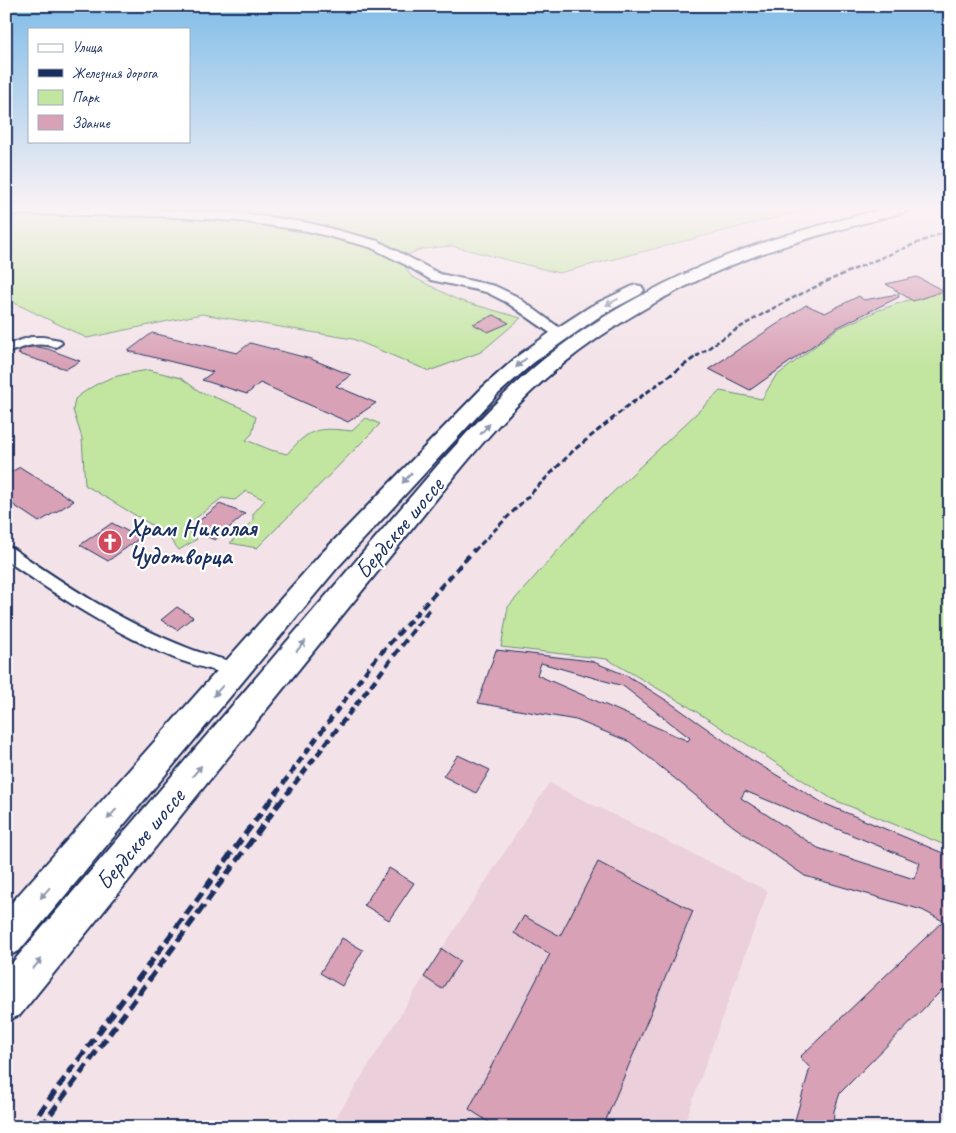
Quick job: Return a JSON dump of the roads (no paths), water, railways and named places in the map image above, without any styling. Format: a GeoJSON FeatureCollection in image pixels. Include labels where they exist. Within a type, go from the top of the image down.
{"type":"FeatureCollection","features":[{"type":"Feature","properties":{"kind":"highway","name":"Бердское шоссе"},"geometry":{"type":"LineString","coordinates":[[6,938],[328,562],[490,391],[526,359],[597,310],[701,260]]}},
{"type":"Feature","properties":{"kind":"highway","name":"Бердское шоссе"},"geometry":{"type":"LineString","coordinates":[[6,1001],[358,577],[467,448],[512,398],[532,379],[580,342],[669,288],[731,260]]}},
{"type":"Feature","properties":{"kind":"highway"},"geometry":{"type":"LineString","coordinates":[[442,441],[467,448]]}},
{"type":"Feature","properties":{"kind":"street"},"geometry":{"type":"LineString","coordinates":[[404,260],[436,277],[490,289],[511,299],[561,334]]}},
{"type":"Feature","properties":{"kind":"street"},"geometry":{"type":"LineString","coordinates":[[6,349],[24,341],[37,339],[56,343]]}},
{"type":"Feature","properties":{"kind":"street"},"geometry":{"type":"LineString","coordinates":[[6,552],[98,611],[148,637],[182,653],[236,670]]}},
{"type":"Feature","properties":{"kind":"railway"},"geometry":{"type":"LineString","coordinates":[[696,357],[725,337],[787,301],[877,260]]}},
{"type":"Feature","properties":{"kind":"railway"},"geometry":{"type":"LineString","coordinates":[[474,551],[574,450],[628,406],[698,355]]}},
{"type":"Feature","properties":{"kind":"railway"},"geometry":{"type":"LineString","coordinates":[[268,804],[372,663],[475,549]]}},
{"type":"Feature","properties":{"kind":"railway"},"geometry":{"type":"LineString","coordinates":[[279,804],[430,609]]}},
{"type":"Feature","properties":{"kind":"railway"},"geometry":{"type":"LineString","coordinates":[[29,1127],[269,802]]}},
{"type":"Feature","properties":{"kind":"railway"},"geometry":{"type":"LineString","coordinates":[[41,1127],[280,802]]}},
{"type":"Feature","properties":{"kind":"place","name":"Храм Николая Чудотворца"},"geometry":{"type":"Point","coordinates":[110,542]}}]}
